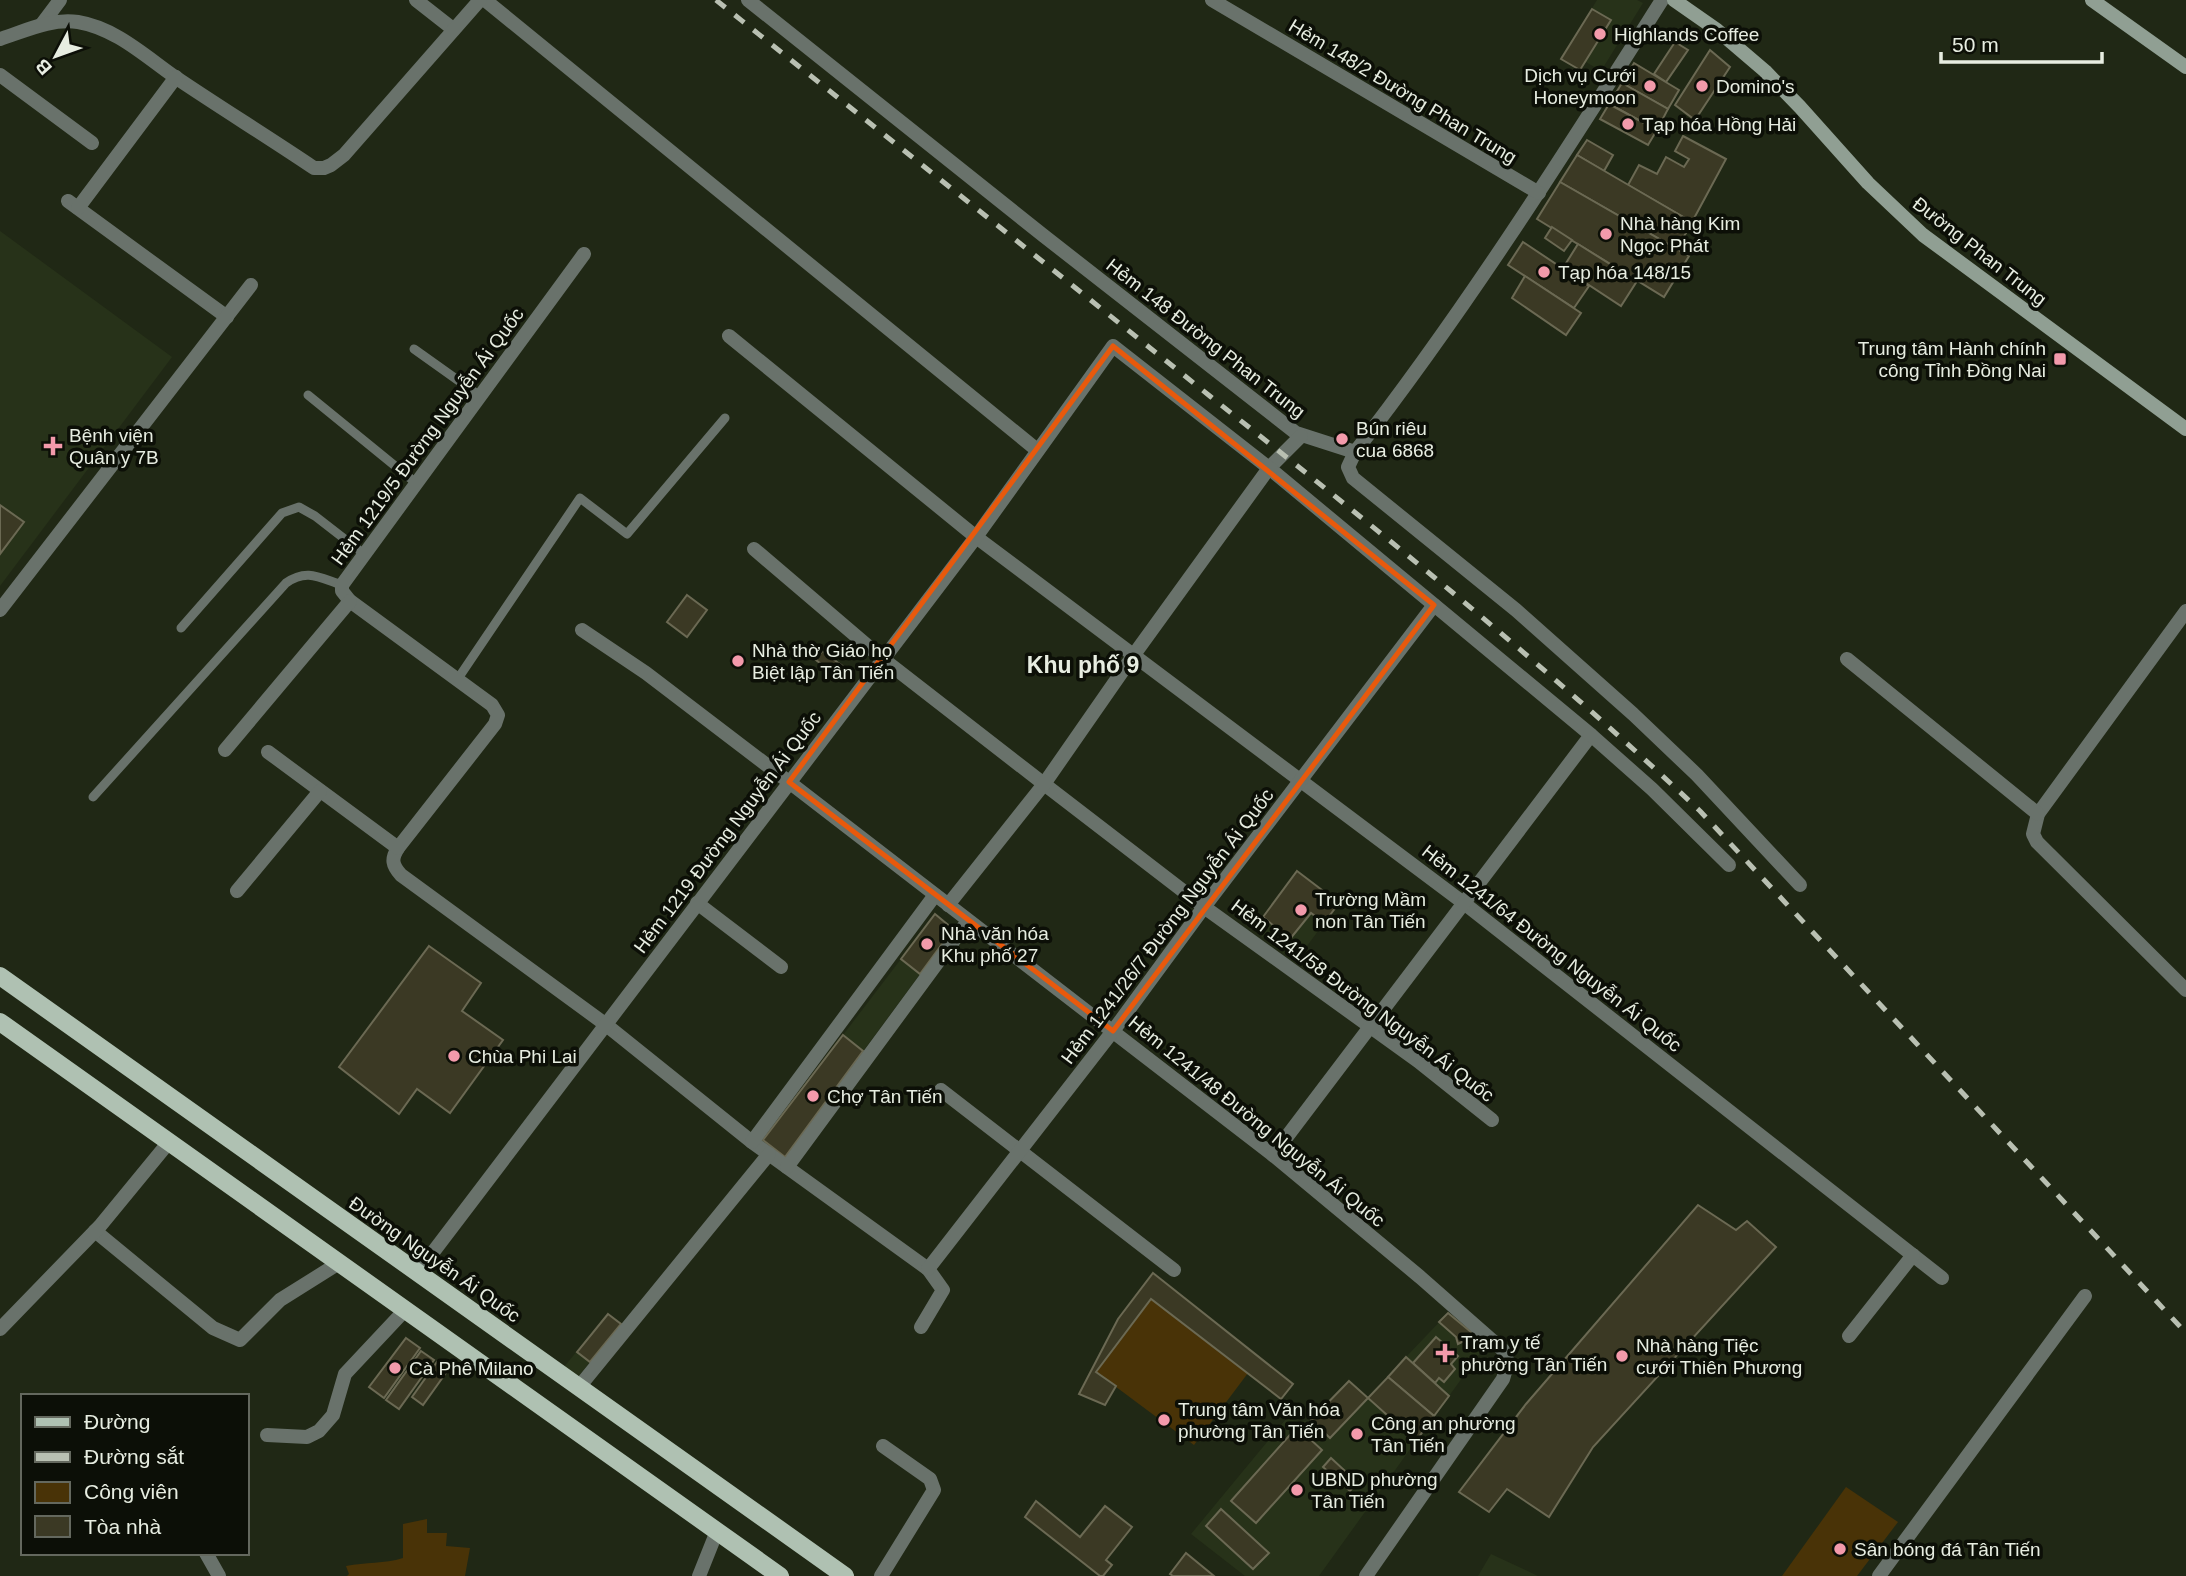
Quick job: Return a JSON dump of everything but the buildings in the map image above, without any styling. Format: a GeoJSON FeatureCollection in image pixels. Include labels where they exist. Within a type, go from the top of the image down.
{"type":"FeatureCollection","features":[{"type":"Feature","properties":{"kind":"main road","name":"Đường Phan Trung"},"geometry":{"type":"LineString","coordinates":[[1674,0],[1717,30],[1765,71],[1868,183],[1923,235],[2186,429]]}},
{"type":"Feature","properties":{"kind":"main road"},"geometry":{"type":"LineString","coordinates":[[2092,0],[2186,67]]}},
{"type":"Feature","properties":{"kind":"main road","name":"Đường Nguyễn Ái Quốc"},"geometry":{"type":"LineString","coordinates":[[0,976],[845,1576]]}},
{"type":"Feature","properties":{"kind":"main road"},"geometry":{"type":"LineString","coordinates":[[0,1021],[780,1576]]}},
{"type":"Feature","properties":{"kind":"street"},"geometry":{"type":"LineString","coordinates":[[42,24],[60,0]]}},
{"type":"Feature","properties":{"kind":"street"},"geometry":{"type":"LineString","coordinates":[[416,0],[453,29]]}},
{"type":"Feature","properties":{"kind":"street"},"geometry":{"type":"LineString","coordinates":[[0,39],[42,24],[77,22],[101,29],[121,38],[314,168],[324,169],[344,155],[370,128],[453,29],[482,0],[1037,450]]}},
{"type":"Feature","properties":{"kind":"street","name":"Hẻm 148 Đường Phan Trung"},"geometry":{"type":"LineString","coordinates":[[748,0],[1055,245],[1301,436],[1355,452]]}},
{"type":"Feature","properties":{"kind":"street","name":"Hẻm 148/2 Đường Phan Trung"},"geometry":{"type":"LineString","coordinates":[[1212,0],[1539,193]]}},
{"type":"Feature","properties":{"kind":"street"},"geometry":{"type":"LineString","coordinates":[[1662,0],[1539,193],[1419,370],[1355,452],[1348,473],[1516,610],[1640,720],[1697,775],[1800,885]]}},
{"type":"Feature","properties":{"kind":"street"},"geometry":{"type":"LineString","coordinates":[[0,75],[92,143]]}},
{"type":"Feature","properties":{"kind":"street"},"geometry":{"type":"LineString","coordinates":[[176,77],[73,204],[227,317]]}},
{"type":"Feature","properties":{"kind":"street","name":"Hẻm 1219/5 Đường Nguyễn Ái Quốc"},"geometry":{"type":"LineString","coordinates":[[398,848],[498,720],[498,715],[492,705],[350,601],[342,591],[342,585],[584,254]]}},
{"type":"Feature","properties":{"kind":"street"},"geometry":{"type":"LineString","coordinates":[[0,610],[251,285]]}},
{"type":"Feature","properties":{"kind":"street","name":"Hẻm 1241/64 Đường Nguyễn Ái Quốc"},"geometry":{"type":"LineString","coordinates":[[729,336],[976,537],[1465,904],[1942,1278]]}},
{"type":"Feature","properties":{"kind":"street","name":"Hẻm 1219 Đường Nguyễn Ái Quốc"},"geometry":{"type":"LineString","coordinates":[[418,1272],[976,537],[1113,346],[1269,468]]}},
{"type":"Feature","properties":{"kind":"street"},"geometry":{"type":"LineString","coordinates":[[948,905],[1044,784],[1269,468],[1301,436]]}},
{"type":"Feature","properties":{"kind":"street"},"geometry":{"type":"LineString","coordinates":[[1269,468],[1591,735],[1730,865]]}},
{"type":"Feature","properties":{"kind":"street","name":"Hẻm 1241/58 Đường Nguyễn Ái Quốc"},"geometry":{"type":"LineString","coordinates":[[754,549],[883,659],[1044,784],[1204,907],[1418,1061],[1492,1120]]}},
{"type":"Feature","properties":{"kind":"street"},"geometry":{"type":"LineString","coordinates":[[225,750],[350,601]]}},
{"type":"Feature","properties":{"kind":"street","name":"Hẻm 1241/26/7 Đường Nguyễn Ái Quốc"},"geometry":{"type":"LineString","coordinates":[[928,1269],[1113,1031],[1434,605]]}},
{"type":"Feature","properties":{"kind":"street"},"geometry":{"type":"LineString","coordinates":[[2186,611],[2038,814],[2032,834],[2186,990]]}},
{"type":"Feature","properties":{"kind":"street","name":"Hẻm 1241/48 Đường Nguyễn Ái Quốc"},"geometry":{"type":"LineString","coordinates":[[582,630],[646,673],[1273,1155],[1503,1350],[1508,1362],[1507,1373],[1366,1576]]}},
{"type":"Feature","properties":{"kind":"street"},"geometry":{"type":"LineString","coordinates":[[1847,659],[2038,814]]}},
{"type":"Feature","properties":{"kind":"street"},"geometry":{"type":"LineString","coordinates":[[1273,1155],[1591,735]]}},
{"type":"Feature","properties":{"kind":"street"},"geometry":{"type":"LineString","coordinates":[[268,751],[398,848],[393,862],[401,875],[605,1024],[752,1142],[928,1269],[942,1285],[942,1294],[921,1327]]}},
{"type":"Feature","properties":{"kind":"street"},"geometry":{"type":"LineString","coordinates":[[237,891],[320,791]]}},
{"type":"Feature","properties":{"kind":"street"},"geometry":{"type":"LineString","coordinates":[[752,1142],[935,895]]}},
{"type":"Feature","properties":{"kind":"street"},"geometry":{"type":"LineString","coordinates":[[697,903],[781,967]]}},
{"type":"Feature","properties":{"kind":"street"},"geometry":{"type":"LineString","coordinates":[[787,1167],[968,921]]}},
{"type":"Feature","properties":{"kind":"street"},"geometry":{"type":"LineString","coordinates":[[941,1090],[1174,1270]]}},
{"type":"Feature","properties":{"kind":"street"},"geometry":{"type":"LineString","coordinates":[[0,1329],[95,1231],[169,1142]]}},
{"type":"Feature","properties":{"kind":"street"},"geometry":{"type":"LineString","coordinates":[[579,1387],[769,1154]]}},
{"type":"Feature","properties":{"kind":"street"},"geometry":{"type":"LineString","coordinates":[[95,1231],[213,1328],[240,1340],[280,1300],[339,1262]]}},
{"type":"Feature","properties":{"kind":"street"},"geometry":{"type":"LineString","coordinates":[[1849,1336],[1913,1255]]}},
{"type":"Feature","properties":{"kind":"street"},"geometry":{"type":"LineString","coordinates":[[1879,1576],[2085,1296]]}},
{"type":"Feature","properties":{"kind":"street"},"geometry":{"type":"LineString","coordinates":[[267,1435],[307,1437],[319,1431],[333,1415],[345,1374],[406,1310]]}},
{"type":"Feature","properties":{"kind":"street"},"geometry":{"type":"LineString","coordinates":[[881,1576],[934,1490],[930,1479],[883,1446]]}},
{"type":"Feature","properties":{"kind":"street"},"geometry":{"type":"LineString","coordinates":[[699,1576],[717,1531]]}},
{"type":"Feature","properties":{"kind":"street"},"geometry":{"type":"LineString","coordinates":[[207,1555],[219,1576]]}},
{"type":"Feature","properties":{"kind":"lane"},"geometry":{"type":"LineString","coordinates":[[414,349],[480,396]]}},
{"type":"Feature","properties":{"kind":"lane"},"geometry":{"type":"LineString","coordinates":[[308,395],[416,483]]}},
{"type":"Feature","properties":{"kind":"lane"},"geometry":{"type":"LineString","coordinates":[[457,680],[580,498],[627,534],[725,418]]}},
{"type":"Feature","properties":{"kind":"lane"},"geometry":{"type":"LineString","coordinates":[[181,628],[282,513],[289,509],[299,507],[315,516],[364,554]]}},
{"type":"Feature","properties":{"kind":"lane"},"geometry":{"type":"LineString","coordinates":[[93,797],[286,583],[298,575],[309,574],[342,585]]}},
{"type":"Feature","properties":{"kind":"highlighted area"},"geometry":{"type":"Polygon","coordinates":[[[1113,346],[1434,605],[1113,1031],[789,782],[1113,346]]]}},
{"type":"Feature","properties":{"kind":"shaded area","name":"Highlands Coffee"},"geometry":{"type":"Polygon","coordinates":[[[1597,0],[1637,0],[1643,3],[1601,71],[1586,62],[1580,70],[1561,59],[1597,0]]]}},
{"type":"Feature","properties":{"kind":"shaded area","name":"Bệnh viện Quân y 7B"},"geometry":{"type":"Polygon","coordinates":[[[0,231],[172,357],[0,586],[0,231]]]}},
{"type":"Feature","properties":{"kind":"shaded area","name":"Trường Mầm non Tân Tiến"},"geometry":{"type":"Polygon","coordinates":[[[1297,871],[1339,903],[1295,962],[1253,930],[1297,871]]]}},
{"type":"Feature","properties":{"kind":"shaded area","name":"Chợ Tân Tiến"},"geometry":{"type":"Polygon","coordinates":[[[901,959],[920,974],[785,1157],[763,1140],[901,959]]]}},
{"type":"Feature","properties":{"kind":"shaded area","name":"Trạm y tế phường Tân Tiến"},"geometry":{"type":"Polygon","coordinates":[[[1448,1313],[1471,1332],[1470,1338],[1483,1349],[1449,1396],[1406,1357],[1448,1313]]]}},
{"type":"Feature","properties":{"kind":"shaded area"},"geometry":{"type":"Polygon","coordinates":[[[608,1314],[621,1324],[577,1378],[563,1368],[608,1314]]]}},
{"type":"Feature","properties":{"kind":"shaded area","name":"UBND phường Tân Tiến"},"geometry":{"type":"Polygon","coordinates":[[[1349,1381],[1416,1441],[1319,1576],[1245,1576],[1191,1534],[1286,1419],[1311,1420],[1349,1381]]]}},
{"type":"Feature","properties":{"kind":"shaded area"},"geometry":{"type":"Polygon","coordinates":[[[1491,1554],[1519,1567],[1538,1576],[1478,1576],[1491,1554]]]}},
{"type":"Feature","properties":{"kind":"green space"},"geometry":{"type":"Polygon","coordinates":[[[1151,1299],[1248,1373],[1194,1445],[1096,1372],[1151,1299]]]}},
{"type":"Feature","properties":{"kind":"green space","name":"Sân bóng đá Tân Tiến"},"geometry":{"type":"Polygon","coordinates":[[[1846,1487],[1898,1522],[1857,1576],[1782,1576],[1846,1487]]]}},
{"type":"Feature","properties":{"kind":"green space"},"geometry":{"type":"Polygon","coordinates":[[[427,1519],[427,1533],[447,1533],[446,1546],[470,1548],[465,1576],[347,1576],[349,1574],[346,1566],[403,1558],[403,1524],[427,1519]]]}},
{"type":"Feature","properties":{"kind":"railway"},"geometry":{"type":"LineString","coordinates":[[716,0],[1398,548],[1521,650],[1641,756],[1700,811],[2186,1333]]}},
{"type":"Feature","properties":{"kind":"place","name":"Highlands Coffee"},"geometry":{"type":"Point","coordinates":[1600,34]}},
{"type":"Feature","properties":{"kind":"place","name":"Dịch vụ Cưới Honeymoon"},"geometry":{"type":"Point","coordinates":[1650,86]}},
{"type":"Feature","properties":{"kind":"place","name":"Domino's"},"geometry":{"type":"Point","coordinates":[1702,86]}},
{"type":"Feature","properties":{"kind":"place","name":"Tạp hóa Hồng Hải"},"geometry":{"type":"Point","coordinates":[1628,124]}},
{"type":"Feature","properties":{"kind":"place","name":"Nhà hàng Kim Ngọc Phát"},"geometry":{"type":"Point","coordinates":[1606,234]}},
{"type":"Feature","properties":{"kind":"place","name":"Tạp hóa 148/15"},"geometry":{"type":"Point","coordinates":[1544,272]}},
{"type":"Feature","properties":{"kind":"place","name":"Trung tâm Hành chính công Tỉnh Đồng Nai"},"geometry":{"type":"Point","coordinates":[2060,359]}},
{"type":"Feature","properties":{"kind":"place","name":"Bún riêu cua 6868"},"geometry":{"type":"Point","coordinates":[1342,439]}},
{"type":"Feature","properties":{"kind":"place","name":"Bệnh viện Quân y 7B"},"geometry":{"type":"Point","coordinates":[53,446]}},
{"type":"Feature","properties":{"kind":"place","name":"Nhà thờ Giáo họ Biệt lập Tân Tiến"},"geometry":{"type":"Point","coordinates":[738,661]}},
{"type":"Feature","properties":{"kind":"place","name":"Trường Mầm non Tân Tiến"},"geometry":{"type":"Point","coordinates":[1301,910]}},
{"type":"Feature","properties":{"kind":"place","name":"Nhà văn hóa Khu phố 27"},"geometry":{"type":"Point","coordinates":[927,944]}},
{"type":"Feature","properties":{"kind":"place","name":"Chùa Phi Lai"},"geometry":{"type":"Point","coordinates":[454,1056]}},
{"type":"Feature","properties":{"kind":"place","name":"Chợ Tân Tiến"},"geometry":{"type":"Point","coordinates":[813,1096]}},
{"type":"Feature","properties":{"kind":"place","name":"Trạm y tế phường Tân Tiến"},"geometry":{"type":"Point","coordinates":[1445,1353]}},
{"type":"Feature","properties":{"kind":"place","name":"Nhà hàng Tiệc cưới Thiên Phương"},"geometry":{"type":"Point","coordinates":[1622,1356]}},
{"type":"Feature","properties":{"kind":"place","name":"Cà Phê Milano"},"geometry":{"type":"Point","coordinates":[395,1368]}},
{"type":"Feature","properties":{"kind":"place","name":"Trung tâm Văn hóa phường Tân Tiến"},"geometry":{"type":"Point","coordinates":[1164,1420]}},
{"type":"Feature","properties":{"kind":"place","name":"Công an phường Tân Tiến"},"geometry":{"type":"Point","coordinates":[1357,1434]}},
{"type":"Feature","properties":{"kind":"place","name":"UBND phường Tân Tiến"},"geometry":{"type":"Point","coordinates":[1297,1490]}},
{"type":"Feature","properties":{"kind":"place","name":"Sân bóng đá Tân Tiến"},"geometry":{"type":"Point","coordinates":[1840,1549]}},
{"type":"Feature","properties":{"kind":"district","name":"Khu phố 9"},"geometry":{"type":"Point","coordinates":[1083,665]}}]}
